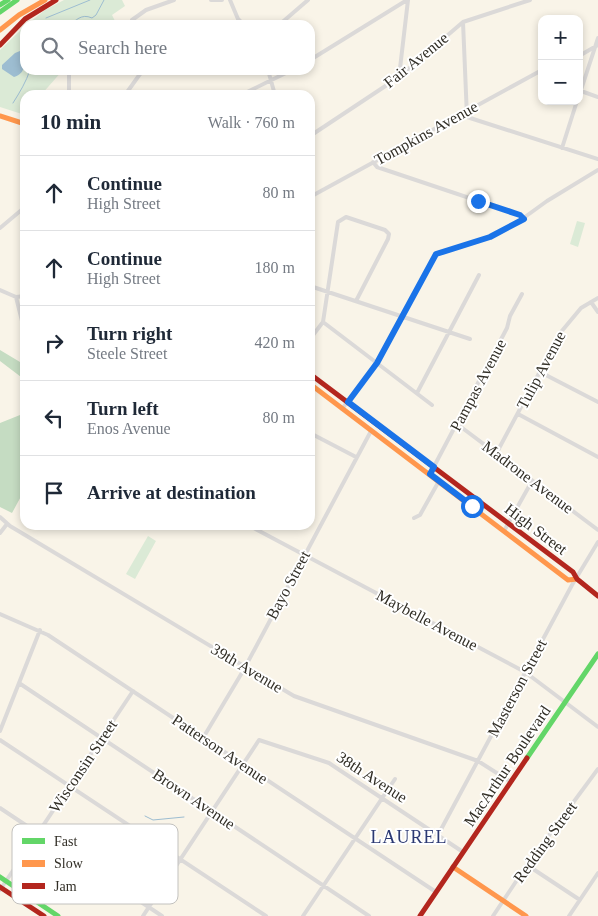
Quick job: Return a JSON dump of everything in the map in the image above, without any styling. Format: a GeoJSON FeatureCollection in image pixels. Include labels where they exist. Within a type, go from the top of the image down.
{"type":"FeatureCollection","features":[{"type":"Feature","properties":{"kind":"main road"},"geometry":{"type":"LineString","coordinates":[[0,5],[8,0]]}},
{"type":"Feature","properties":{"kind":"main road"},"geometry":{"type":"LineString","coordinates":[[0,12],[17,0]]}},
{"type":"Feature","properties":{"kind":"main road"},"geometry":{"type":"LineString","coordinates":[[0,30],[19,15],[45,0]]}},
{"type":"Feature","properties":{"kind":"main road"},"geometry":{"type":"LineString","coordinates":[[25,20],[56,0]]}},
{"type":"Feature","properties":{"kind":"main road"},"geometry":{"type":"LineString","coordinates":[[0,45],[20,23]]}},
{"type":"Feature","properties":{"kind":"main road"},"geometry":{"type":"LineString","coordinates":[[0,116],[20,122]]}},
{"type":"Feature","properties":{"kind":"main road","name":"High Street"},"geometry":{"type":"LineString","coordinates":[[315,378],[573,572],[577,579],[598,596]]}},
{"type":"Feature","properties":{"kind":"main road","name":"High Street"},"geometry":{"type":"LineString","coordinates":[[315,388],[568,580],[577,579]]}},
{"type":"Feature","properties":{"kind":"main road","name":"MacArthur Boulevard"},"geometry":{"type":"LineString","coordinates":[[420,916],[598,654]]}},
{"type":"Feature","properties":{"kind":"main road"},"geometry":{"type":"LineString","coordinates":[[453,867],[526,916]]}},
{"type":"Feature","properties":{"kind":"main road"},"geometry":{"type":"LineString","coordinates":[[0,877],[12,885]]}},
{"type":"Feature","properties":{"kind":"main road"},"geometry":{"type":"LineString","coordinates":[[0,888],[12,896]]}},
{"type":"Feature","properties":{"kind":"main road"},"geometry":{"type":"LineString","coordinates":[[25,904],[44,916]]}},
{"type":"Feature","properties":{"kind":"main road"},"geometry":{"type":"LineString","coordinates":[[40,904],[58,916]]}},
{"type":"Feature","properties":{"kind":"street"},"geometry":{"type":"LineString","coordinates":[[132,20],[146,10],[174,0]]}},
{"type":"Feature","properties":{"kind":"street"},"geometry":{"type":"LineString","coordinates":[[211,0],[222,0]]}},
{"type":"Feature","properties":{"kind":"street"},"geometry":{"type":"LineString","coordinates":[[230,0],[239,20]]}},
{"type":"Feature","properties":{"kind":"street"},"geometry":{"type":"LineString","coordinates":[[285,20],[308,0]]}},
{"type":"Feature","properties":{"kind":"street"},"geometry":{"type":"LineString","coordinates":[[315,57],[407,0]]}},
{"type":"Feature","properties":{"kind":"street"},"geometry":{"type":"LineString","coordinates":[[399,77],[407,0]]}},
{"type":"Feature","properties":{"kind":"street","name":"Fair Avenue"},"geometry":{"type":"LineString","coordinates":[[315,133],[399,77],[463,22],[530,0]]}},
{"type":"Feature","properties":{"kind":"street"},"geometry":{"type":"LineString","coordinates":[[463,22],[465,111],[467,117],[598,159]]}},
{"type":"Feature","properties":{"kind":"street"},"geometry":{"type":"LineString","coordinates":[[583,84],[598,38]]}},
{"type":"Feature","properties":{"kind":"street"},"geometry":{"type":"LineString","coordinates":[[583,54],[596,46]]}},
{"type":"Feature","properties":{"kind":"street","name":"Tompkins Avenue"},"geometry":{"type":"LineString","coordinates":[[315,194],[538,72]]}},
{"type":"Feature","properties":{"kind":"street"},"geometry":{"type":"LineString","coordinates":[[69,75],[69,90]]}},
{"type":"Feature","properties":{"kind":"street"},"geometry":{"type":"LineString","coordinates":[[129,90],[139,75]]}},
{"type":"Feature","properties":{"kind":"street"},"geometry":{"type":"LineString","coordinates":[[269,75],[274,90]]}},
{"type":"Feature","properties":{"kind":"street"},"geometry":{"type":"LineString","coordinates":[[252,90],[282,75]]}},
{"type":"Feature","properties":{"kind":"street"},"geometry":{"type":"LineString","coordinates":[[583,94],[598,97]]}},
{"type":"Feature","properties":{"kind":"street"},"geometry":{"type":"LineString","coordinates":[[562,148],[576,105]]}},
{"type":"Feature","properties":{"kind":"street"},"geometry":{"type":"LineString","coordinates":[[373,162],[377,167],[520,215],[524,219]]}},
{"type":"Feature","properties":{"kind":"street"},"geometry":{"type":"LineString","coordinates":[[342,409],[377,363],[436,254],[490,237],[524,219],[546,201],[598,170]]}},
{"type":"Feature","properties":{"kind":"street"},"geometry":{"type":"LineString","coordinates":[[0,228],[20,211]]}},
{"type":"Feature","properties":{"kind":"street"},"geometry":{"type":"LineString","coordinates":[[315,332],[323,322],[338,225],[341,218],[350,218],[385,230],[389,234],[388,240],[356,301]]}},
{"type":"Feature","properties":{"kind":"street"},"geometry":{"type":"LineString","coordinates":[[417,394],[479,275]]}},
{"type":"Feature","properties":{"kind":"street"},"geometry":{"type":"LineString","coordinates":[[315,288],[470,339]]}},
{"type":"Feature","properties":{"kind":"street"},"geometry":{"type":"LineString","coordinates":[[0,290],[16,297],[20,297]]}},
{"type":"Feature","properties":{"kind":"street","name":"Pampas Avenue"},"geometry":{"type":"LineString","coordinates":[[430,474],[507,328],[510,316],[522,294]]}},
{"type":"Feature","properties":{"kind":"street"},"geometry":{"type":"LineString","coordinates":[[16,297],[20,313]]}},
{"type":"Feature","properties":{"kind":"street","name":"Tulip Avenue"},"geometry":{"type":"LineString","coordinates":[[496,454],[566,324],[598,298]]}},
{"type":"Feature","properties":{"kind":"street"},"geometry":{"type":"LineString","coordinates":[[591,302],[598,312]]}},
{"type":"Feature","properties":{"kind":"street"},"geometry":{"type":"LineString","coordinates":[[323,322],[432,405]]}},
{"type":"Feature","properties":{"kind":"street"},"geometry":{"type":"LineString","coordinates":[[540,372],[598,401]]}},
{"type":"Feature","properties":{"kind":"street"},"geometry":{"type":"LineString","coordinates":[[518,414],[598,457]]}},
{"type":"Feature","properties":{"kind":"street","name":"Madrone Avenue"},"geometry":{"type":"LineString","coordinates":[[457,424],[598,530]]}},
{"type":"Feature","properties":{"kind":"street","name":"Bayo Street"},"geometry":{"type":"LineString","coordinates":[[203,738],[245,667],[371,431]]}},
{"type":"Feature","properties":{"kind":"street"},"geometry":{"type":"LineString","coordinates":[[315,436],[356,457]]}},
{"type":"Feature","properties":{"kind":"street"},"geometry":{"type":"LineString","coordinates":[[414,518],[420,515],[439,481]]}},
{"type":"Feature","properties":{"kind":"street"},"geometry":{"type":"LineString","coordinates":[[504,531],[532,481]]}},
{"type":"Feature","properties":{"kind":"street","name":"39th Avenue"},"geometry":{"type":"LineString","coordinates":[[0,517],[7,524],[294,696],[478,761],[511,782]]}},
{"type":"Feature","properties":{"kind":"street"},"geometry":{"type":"LineString","coordinates":[[0,533],[7,524]]}},
{"type":"Feature","properties":{"kind":"street","name":"Maybelle Avenue"},"geometry":{"type":"LineString","coordinates":[[257,530],[526,672],[598,727]]}},
{"type":"Feature","properties":{"kind":"street","name":"Masterson Street"},"geometry":{"type":"LineString","coordinates":[[438,835],[598,542]]}},
{"type":"Feature","properties":{"kind":"street","name":"Patterson Avenue"},"geometry":{"type":"LineString","coordinates":[[0,614],[40,630],[436,892]]}},
{"type":"Feature","properties":{"kind":"street"},"geometry":{"type":"LineString","coordinates":[[0,732],[40,630]]}},
{"type":"Feature","properties":{"kind":"street","name":"Brown Avenue"},"geometry":{"type":"LineString","coordinates":[[19,683],[369,916]]}},
{"type":"Feature","properties":{"kind":"street","name":"Wisconsin Street"},"geometry":{"type":"LineString","coordinates":[[44,824],[133,691]]}},
{"type":"Feature","properties":{"kind":"street"},"geometry":{"type":"LineString","coordinates":[[0,740],[127,824]]}},
{"type":"Feature","properties":{"kind":"street","name":"38th Avenue"},"geometry":{"type":"LineString","coordinates":[[243,764],[259,740],[330,763],[463,852]]}},
{"type":"Feature","properties":{"kind":"street"},"geometry":{"type":"LineString","coordinates":[[178,862],[243,764]]}},
{"type":"Feature","properties":{"kind":"street","name":"Redding Street"},"geometry":{"type":"LineString","coordinates":[[493,916],[527,865],[598,769]]}},
{"type":"Feature","properties":{"kind":"street"},"geometry":{"type":"LineString","coordinates":[[303,916],[395,779]]}},
{"type":"Feature","properties":{"kind":"street"},"geometry":{"type":"LineString","coordinates":[[0,808],[24,824]]}},
{"type":"Feature","properties":{"kind":"street"},"geometry":{"type":"LineString","coordinates":[[180,859],[266,916]]}},
{"type":"Feature","properties":{"kind":"street"},"geometry":{"type":"LineString","coordinates":[[527,865],[580,900]]}},
{"type":"Feature","properties":{"kind":"street","name":"Wisconsin Street"},"geometry":{"type":"LineString","coordinates":[[0,888],[12,872]]}},
{"type":"Feature","properties":{"kind":"street"},"geometry":{"type":"LineString","coordinates":[[570,916],[598,873]]}},
{"type":"Feature","properties":{"kind":"street"},"geometry":{"type":"LineString","coordinates":[[144,904],[162,916]]}},
{"type":"Feature","properties":{"kind":"street"},"geometry":{"type":"LineString","coordinates":[[143,916],[151,904]]}},
{"type":"Feature","properties":{"kind":"green space"},"geometry":{"type":"Polygon","coordinates":[[[64,0],[122,0],[125,6],[112,15],[114,20],[32,20],[45,10],[64,0]]]}},
{"type":"Feature","properties":{"kind":"green space"},"geometry":{"type":"Polygon","coordinates":[[[20,31],[20,75],[59,75],[45,90],[20,90],[20,113],[0,107],[0,50],[20,31]]]}},
{"type":"Feature","properties":{"kind":"green space"},"geometry":{"type":"Polygon","coordinates":[[[577,221],[585,223],[578,247],[570,244],[577,221]]]}},
{"type":"Feature","properties":{"kind":"green space"},"geometry":{"type":"Polygon","coordinates":[[[0,350],[20,362],[20,376],[0,361],[0,350]]]}},
{"type":"Feature","properties":{"kind":"green space"},"geometry":{"type":"Polygon","coordinates":[[[20,415],[20,498],[12,513],[0,507],[0,423],[20,415]]]}},
{"type":"Feature","properties":{"kind":"green space"},"geometry":{"type":"Polygon","coordinates":[[[148,536],[156,541],[135,579],[126,574],[148,536]]]}},
{"type":"Feature","properties":{"kind":"water"},"geometry":{"type":"Polygon","coordinates":[[[20,51],[20,74],[14,77],[2,69],[2,65],[20,51]]]}},
{"type":"Feature","properties":{"kind":"waterway"},"geometry":{"type":"LineString","coordinates":[[46,18],[90,0]]}},
{"type":"Feature","properties":{"kind":"waterway"},"geometry":{"type":"LineString","coordinates":[[76,20],[85,16],[92,18],[96,15],[104,0]]}},
{"type":"Feature","properties":{"kind":"waterway"},"geometry":{"type":"LineString","coordinates":[[21,90],[28,75]]}},
{"type":"Feature","properties":{"kind":"waterway"},"geometry":{"type":"LineString","coordinates":[[13,103],[20,92]]}},
{"type":"Feature","properties":{"kind":"waterway"},"geometry":{"type":"LineString","coordinates":[[145,816],[153,820],[184,817]]}},
{"type":"Feature","properties":{"kind":"traffic: fast"},"geometry":{"type":"LineString","coordinates":[[0,5],[8,0]]}},
{"type":"Feature","properties":{"kind":"traffic: fast"},"geometry":{"type":"LineString","coordinates":[[0,12],[17,0]]}},
{"type":"Feature","properties":{"kind":"traffic: fast"},"geometry":{"type":"LineString","coordinates":[[527,758],[598,654]]}},
{"type":"Feature","properties":{"kind":"traffic: fast"},"geometry":{"type":"LineString","coordinates":[[0,877],[12,885]]}},
{"type":"Feature","properties":{"kind":"traffic: fast"},"geometry":{"type":"LineString","coordinates":[[40,904],[58,916]]}},
{"type":"Feature","properties":{"kind":"traffic: slow"},"geometry":{"type":"LineString","coordinates":[[0,30],[19,15],[45,0]]}},
{"type":"Feature","properties":{"kind":"traffic: slow"},"geometry":{"type":"LineString","coordinates":[[0,116],[20,122]]}},
{"type":"Feature","properties":{"kind":"traffic: slow"},"geometry":{"type":"LineString","coordinates":[[315,388],[568,580],[577,579]]}},
{"type":"Feature","properties":{"kind":"traffic: slow"},"geometry":{"type":"LineString","coordinates":[[453,867],[526,916]]}},
{"type":"Feature","properties":{"kind":"traffic: jam"},"geometry":{"type":"LineString","coordinates":[[24,20],[56,0]]}},
{"type":"Feature","properties":{"kind":"traffic: jam"},"geometry":{"type":"LineString","coordinates":[[0,45],[20,24]]}},
{"type":"Feature","properties":{"kind":"traffic: jam"},"geometry":{"type":"LineString","coordinates":[[315,378],[573,572],[577,579],[598,596]]}},
{"type":"Feature","properties":{"kind":"traffic: jam"},"geometry":{"type":"LineString","coordinates":[[420,916],[527,758]]}},
{"type":"Feature","properties":{"kind":"traffic: jam"},"geometry":{"type":"LineString","coordinates":[[0,887],[12,895]]}},
{"type":"Feature","properties":{"kind":"traffic: jam"},"geometry":{"type":"LineString","coordinates":[[26,904],[44,916]]}},
{"type":"Feature","properties":{"kind":"district","name":"LAUREL"},"geometry":{"type":"Point","coordinates":[409,837]}},
{"type":"Feature","properties":{"kind":"route"},"geometry":{"type":"LineString","coordinates":[[472,506],[430,474],[434,467],[348,402],[377,363],[436,254],[490,237],[524,219],[520,215],[478,201]]}}]}
